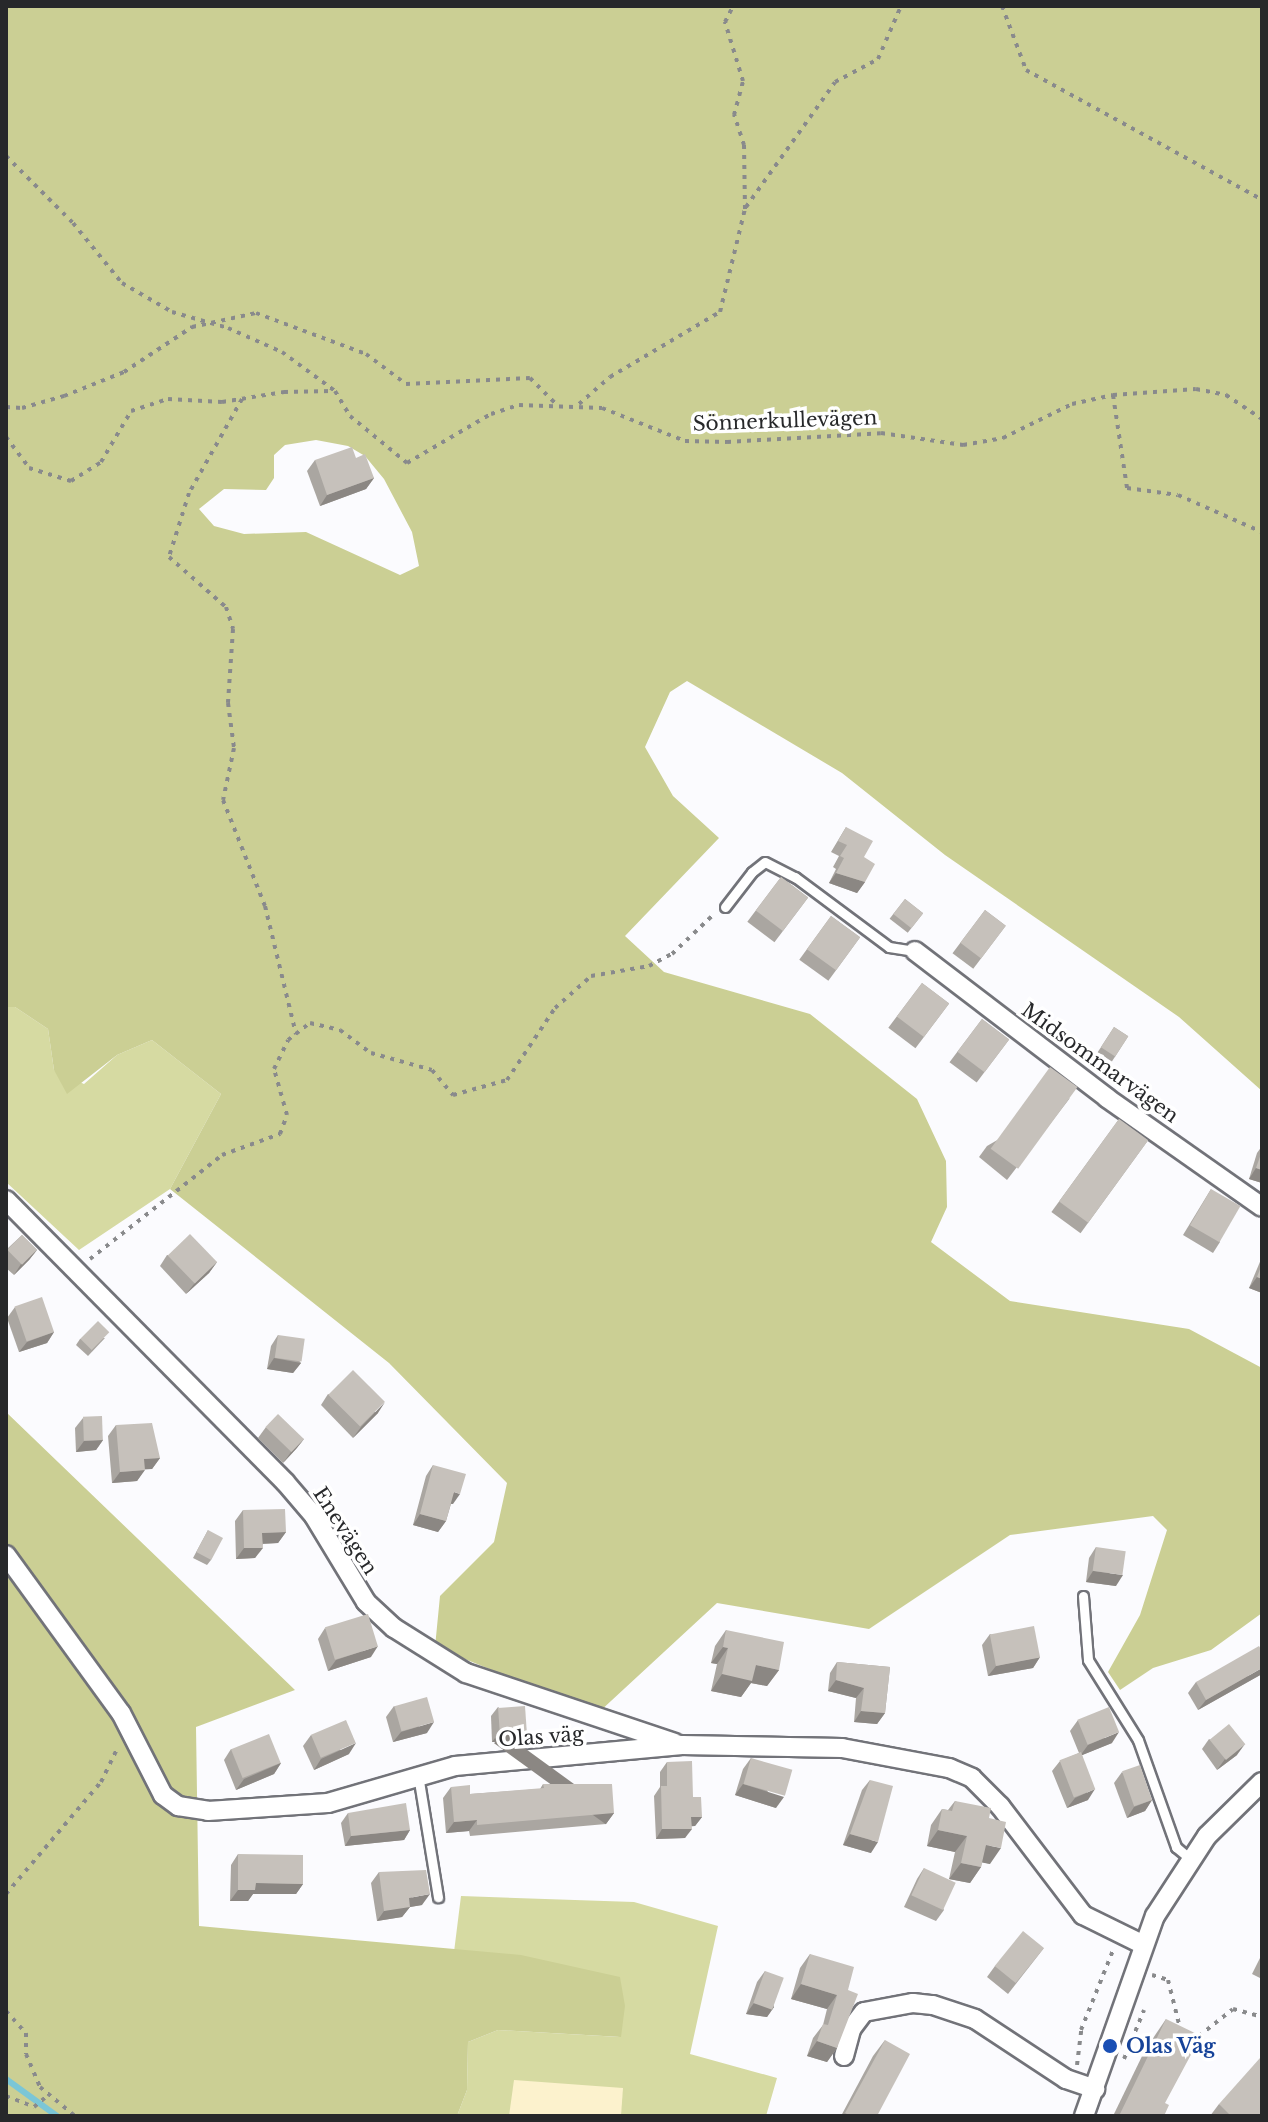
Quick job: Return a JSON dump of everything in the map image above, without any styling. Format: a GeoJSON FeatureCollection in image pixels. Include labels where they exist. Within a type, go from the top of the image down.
{"type":"FeatureCollection","features":[{"type":"Feature","properties":{"kind":"street","name":"Midsommarvägen"},"geometry":{"type":"LineString","coordinates":[[915,951],[1107,1098],[1262,1207]]}},
{"type":"Feature","properties":{"kind":"street","name":"Enevägen"},"geometry":{"type":"LineString","coordinates":[[6,1200],[285,1482],[314,1516],[366,1602],[394,1628],[476,1677],[682,1745]]}},
{"type":"Feature","properties":{"kind":"street","name":"Olas väg"},"geometry":{"type":"LineString","coordinates":[[6,1555],[121,1713],[163,1795],[178,1806],[208,1811],[328,1803],[455,1766],[682,1745],[842,1748],[949,1768],[986,1789],[1083,1915],[1142,1944]]}},
{"type":"Feature","properties":{"kind":"street"},"geometry":{"type":"LineString","coordinates":[[1084,2116],[1142,1944],[1189,1858],[1262,1782]]}},
{"type":"Feature","properties":{"kind":"street"},"geometry":{"type":"LineString","coordinates":[[844,2056],[851,2029],[864,2012],[913,2003],[933,2005],[975,2019],[1066,2079],[1095,2089]]}},
{"type":"Feature","properties":{"kind":"lane"},"geometry":{"type":"LineString","coordinates":[[725,907],[752,872],[765,862],[795,877],[889,947],[915,951]]}},
{"type":"Feature","properties":{"kind":"lane"},"geometry":{"type":"LineString","coordinates":[[1083,1596],[1088,1660],[1138,1740],[1176,1847],[1189,1858]]}},
{"type":"Feature","properties":{"kind":"lane"},"geometry":{"type":"LineString","coordinates":[[418,1775],[438,1897]]}},
{"type":"Feature","properties":{"kind":"path"},"geometry":{"type":"LineString","coordinates":[[579,404],[610,377],[720,312],[745,209],[744,145],[734,115],[743,81],[725,22],[733,6]]}},
{"type":"Feature","properties":{"kind":"path"},"geometry":{"type":"LineString","coordinates":[[745,209],[835,82],[878,59],[901,6]]}},
{"type":"Feature","properties":{"kind":"path"},"geometry":{"type":"LineString","coordinates":[[1002,6],[1026,70],[1262,200]]}},
{"type":"Feature","properties":{"kind":"path"},"geometry":{"type":"LineString","coordinates":[[6,156],[73,223],[122,283],[172,312],[210,323],[282,352],[335,391]]}},
{"type":"Feature","properties":{"kind":"path"},"geometry":{"type":"LineString","coordinates":[[6,407],[36,404],[124,372],[192,327],[256,313],[366,354],[406,384],[530,378],[557,405]]}},
{"type":"Feature","properties":{"kind":"path","name":"Sönnerkullevägen"},"geometry":{"type":"LineString","coordinates":[[335,391],[350,416],[407,463],[491,414],[519,405],[579,404],[602,408],[685,441],[881,433],[963,445],[1003,438],[1040,416],[1113,395],[1196,389],[1226,395],[1262,419]]}},
{"type":"Feature","properties":{"kind":"path"},"geometry":{"type":"LineString","coordinates":[[6,437],[29,468],[71,481],[101,462],[131,411],[168,399],[242,399],[335,391]]}},
{"type":"Feature","properties":{"kind":"path"},"geometry":{"type":"LineString","coordinates":[[1113,395],[1127,488],[1178,495],[1262,532]]}},
{"type":"Feature","properties":{"kind":"path"},"geometry":{"type":"LineString","coordinates":[[242,399],[189,493],[169,557],[226,607],[233,629],[228,703],[234,748],[223,800],[265,906],[296,1034]]}},
{"type":"Feature","properties":{"kind":"path"},"geometry":{"type":"LineString","coordinates":[[78,1272],[100,1248],[170,1200],[193,1173],[222,1155],[280,1134],[287,1115],[274,1069],[296,1034],[310,1023],[340,1030],[371,1053],[432,1070],[453,1095],[507,1080],[555,1008],[591,976],[649,966],[672,954],[725,907]]}},
{"type":"Feature","properties":{"kind":"path"},"geometry":{"type":"LineString","coordinates":[[6,1894],[101,1782],[118,1746],[113,1731]]}},
{"type":"Feature","properties":{"kind":"path"},"geometry":{"type":"LineString","coordinates":[[1108,1960],[1168,1980],[1179,2024],[1188,2035],[1200,2036],[1233,2009],[1262,2017]]}},
{"type":"Feature","properties":{"kind":"path"},"geometry":{"type":"LineString","coordinates":[[1124,2059],[1144,2010]]}},
{"type":"Feature","properties":{"kind":"path"},"geometry":{"type":"LineString","coordinates":[[6,2011],[26,2033],[26,2054],[47,2096],[75,2116]]}},
{"type":"Feature","properties":{"kind":"path"},"geometry":{"type":"LineString","coordinates":[[6,2096],[34,2107],[47,2096]]}},
{"type":"Feature","properties":{"kind":"green space"},"geometry":{"type":"Polygon","coordinates":[[[6,6],[1262,6],[1262,1091],[1179,1017],[945,855],[842,773],[687,681],[670,692],[645,747],[673,796],[719,838],[625,936],[664,972],[810,1014],[917,1099],[946,1161],[947,1207],[931,1242],[1010,1301],[1189,1329],[1262,1368],[1262,1613],[1211,1650],[1153,1668],[1120,1690],[1108,1672],[1140,1615],[1167,1530],[1153,1516],[1010,1535],[869,1629],[717,1603],[598,1713],[435,1647],[440,1596],[494,1542],[507,1483],[389,1363],[170,1189],[221,1094],[152,1040],[117,1055],[67,1094],[54,1070],[48,1029],[15,1007],[6,1007],[6,6]],[[316,440],[285,445],[274,455],[274,478],[266,490],[224,489],[199,509],[214,526],[244,534],[306,532],[400,575],[419,566],[412,532],[384,479],[365,456],[348,446],[316,440]]]}},
{"type":"Feature","properties":{"kind":"green space"},"geometry":{"type":"Polygon","coordinates":[[[6,1007],[15,1007],[48,1029],[54,1070],[84,1084],[117,1055],[152,1040],[221,1094],[170,1189],[79,1250],[6,1182],[6,1007]]]}},
{"type":"Feature","properties":{"kind":"green space"},"geometry":{"type":"Polygon","coordinates":[[[6,1412],[295,1690],[196,1727],[199,1926],[521,1955],[620,1977],[625,2006],[621,2037],[498,2030],[468,2042],[467,2090],[457,2116],[6,2116],[6,1412]]]}},
{"type":"Feature","properties":{"kind":"green space"},"geometry":{"type":"Polygon","coordinates":[[[461,1896],[634,1902],[718,1926],[690,2054],[777,2078],[766,2116],[457,2116],[467,2090],[468,2042],[498,2030],[620,2037],[454,1952],[461,1896]]]}},
{"type":"Feature","properties":{"kind":"sand"},"geometry":{"type":"Polygon","coordinates":[[[514,2080],[623,2088],[621,2116],[509,2116],[514,2080]]]}},
{"type":"Feature","properties":{"kind":"building"},"geometry":{"type":"Polygon","coordinates":[[[352,447],[356,458],[365,454],[374,478],[327,495],[315,460],[352,447]]]}},
{"type":"Feature","properties":{"kind":"building"},"geometry":{"type":"Polygon","coordinates":[[[846,827],[873,841],[864,857],[875,864],[865,882],[836,873],[844,858],[840,856],[847,845],[838,841],[846,827]]]}},
{"type":"Feature","properties":{"kind":"building"},"geometry":{"type":"Polygon","coordinates":[[[781,877],[808,897],[783,931],[756,911],[781,877]]]}},
{"type":"Feature","properties":{"kind":"building"},"geometry":{"type":"Polygon","coordinates":[[[905,899],[923,913],[911,928],[893,914],[905,899]]]}},
{"type":"Feature","properties":{"kind":"building"},"geometry":{"type":"Polygon","coordinates":[[[985,910],[1006,926],[981,958],[960,943],[985,910]]]}},
{"type":"Feature","properties":{"kind":"building"},"geometry":{"type":"Polygon","coordinates":[[[831,916],[860,937],[836,970],[807,949],[831,916]]]}},
{"type":"Feature","properties":{"kind":"building"},"geometry":{"type":"Polygon","coordinates":[[[922,983],[949,1003],[924,1037],[897,1017],[922,983]]]}},
{"type":"Feature","properties":{"kind":"building"},"geometry":{"type":"Polygon","coordinates":[[[982,1019],[1009,1039],[984,1072],[957,1052],[982,1019]]]}},
{"type":"Feature","properties":{"kind":"building"},"geometry":{"type":"Polygon","coordinates":[[[1114,1027],[1128,1036],[1115,1056],[1101,1047],[1114,1027]]]}},
{"type":"Feature","properties":{"kind":"building"},"geometry":{"type":"Polygon","coordinates":[[[1050,1067],[1078,1087],[1018,1169],[991,1149],[1050,1067]]]}},
{"type":"Feature","properties":{"kind":"building"},"geometry":{"type":"Polygon","coordinates":[[[1119,1119],[1148,1140],[1088,1223],[1059,1202],[1119,1119]]]}},
{"type":"Feature","properties":{"kind":"building"},"geometry":{"type":"Polygon","coordinates":[[[1262,1151],[1262,1170],[1256,1168],[1262,1151]]]}},
{"type":"Feature","properties":{"kind":"building"},"geometry":{"type":"Polygon","coordinates":[[[1211,1189],[1240,1206],[1219,1242],[1190,1225],[1211,1189]]]}},
{"type":"Feature","properties":{"kind":"building"},"geometry":{"type":"Polygon","coordinates":[[[190,1234],[217,1262],[195,1284],[168,1256],[190,1234]]]}},
{"type":"Feature","properties":{"kind":"building"},"geometry":{"type":"Polygon","coordinates":[[[22,1235],[37,1250],[22,1265],[7,1250],[22,1235]]]}},
{"type":"Feature","properties":{"kind":"building"},"geometry":{"type":"Polygon","coordinates":[[[42,1297],[54,1332],[27,1341],[15,1306],[42,1297]]]}},
{"type":"Feature","properties":{"kind":"building"},"geometry":{"type":"Polygon","coordinates":[[[98,1321],[109,1332],[92,1350],[80,1339],[98,1321]]]}},
{"type":"Feature","properties":{"kind":"building"},"geometry":{"type":"Polygon","coordinates":[[[278,1335],[305,1339],[302,1362],[275,1358],[278,1335]]]}},
{"type":"Feature","properties":{"kind":"building"},"geometry":{"type":"Polygon","coordinates":[[[353,1370],[385,1402],[360,1427],[328,1395],[353,1370]]]}},
{"type":"Feature","properties":{"kind":"building"},"geometry":{"type":"Polygon","coordinates":[[[278,1414],[304,1439],[291,1452],[265,1427],[278,1414]]]}},
{"type":"Feature","properties":{"kind":"building"},"geometry":{"type":"Polygon","coordinates":[[[102,1416],[103,1440],[84,1441],[83,1417],[102,1416]]]}},
{"type":"Feature","properties":{"kind":"building"},"geometry":{"type":"Polygon","coordinates":[[[152,1423],[160,1458],[144,1459],[145,1470],[120,1472],[116,1425],[152,1423]]]}},
{"type":"Feature","properties":{"kind":"building"},"geometry":{"type":"Polygon","coordinates":[[[433,1465],[466,1474],[460,1494],[454,1492],[446,1521],[420,1514],[433,1465]]]}},
{"type":"Feature","properties":{"kind":"building"},"geometry":{"type":"Polygon","coordinates":[[[285,1509],[286,1532],[262,1533],[263,1548],[244,1548],[243,1510],[285,1509]]]}},
{"type":"Feature","properties":{"kind":"building"},"geometry":{"type":"Polygon","coordinates":[[[208,1530],[223,1538],[211,1560],[196,1552],[208,1530]]]}},
{"type":"Feature","properties":{"kind":"building"},"geometry":{"type":"Polygon","coordinates":[[[1096,1547],[1126,1551],[1122,1575],[1093,1571],[1096,1547]]]}},
{"type":"Feature","properties":{"kind":"building"},"geometry":{"type":"Polygon","coordinates":[[[368,1614],[378,1647],[335,1660],[325,1627],[368,1614]]]}},
{"type":"Feature","properties":{"kind":"building"},"geometry":{"type":"Polygon","coordinates":[[[1034,1626],[1040,1657],[996,1666],[990,1635],[1034,1626]]]}},
{"type":"Feature","properties":{"kind":"building"},"geometry":{"type":"Polygon","coordinates":[[[726,1630],[784,1642],[779,1670],[756,1665],[752,1681],[722,1674],[728,1648],[723,1647],[726,1630]]]}},
{"type":"Feature","properties":{"kind":"building"},"geometry":{"type":"Polygon","coordinates":[[[1259,1646],[1262,1668],[1206,1700],[1196,1682],[1259,1646]]]}},
{"type":"Feature","properties":{"kind":"building"},"geometry":{"type":"Polygon","coordinates":[[[837,1662],[890,1667],[885,1713],[861,1711],[864,1688],[836,1680],[837,1662]]]}},
{"type":"Feature","properties":{"kind":"building"},"geometry":{"type":"Polygon","coordinates":[[[427,1697],[434,1722],[401,1731],[394,1706],[427,1697]]]}},
{"type":"Feature","properties":{"kind":"building"},"geometry":{"type":"Polygon","coordinates":[[[525,1706],[527,1732],[500,1734],[498,1708],[525,1706]]]}},
{"type":"Feature","properties":{"kind":"building"},"geometry":{"type":"Polygon","coordinates":[[[1109,1707],[1119,1732],[1088,1745],[1077,1720],[1109,1707]]]}},
{"type":"Feature","properties":{"kind":"building"},"geometry":{"type":"Polygon","coordinates":[[[346,1720],[356,1743],[321,1758],[311,1735],[346,1720]]]}},
{"type":"Feature","properties":{"kind":"building"},"geometry":{"type":"Polygon","coordinates":[[[1229,1724],[1245,1744],[1226,1760],[1210,1740],[1229,1724]]]}},
{"type":"Feature","properties":{"kind":"building"},"geometry":{"type":"Polygon","coordinates":[[[269,1734],[281,1763],[243,1778],[231,1749],[269,1734]]]}},
{"type":"Feature","properties":{"kind":"building"},"geometry":{"type":"Polygon","coordinates":[[[1081,1752],[1095,1789],[1074,1798],[1060,1760],[1081,1752]]]}},
{"type":"Feature","properties":{"kind":"building"},"geometry":{"type":"Polygon","coordinates":[[[751,1758],[792,1770],[785,1796],[744,1784],[751,1758]]]}},
{"type":"Feature","properties":{"kind":"building"},"geometry":{"type":"Polygon","coordinates":[[[692,1761],[693,1797],[701,1797],[702,1817],[691,1817],[692,1829],[662,1829],[661,1786],[667,1786],[667,1762],[692,1761]]]}},
{"type":"Feature","properties":{"kind":"building"},"geometry":{"type":"Polygon","coordinates":[[[1140,1765],[1152,1800],[1134,1806],[1122,1771],[1140,1765]]]}},
{"type":"Feature","properties":{"kind":"building"},"geometry":{"type":"Polygon","coordinates":[[[870,1780],[893,1786],[878,1842],[850,1834],[870,1780]]]}},
{"type":"Feature","properties":{"kind":"building"},"geometry":{"type":"Polygon","coordinates":[[[543,1784],[612,1784],[614,1813],[477,1825],[477,1820],[454,1822],[451,1787],[470,1785],[470,1794],[544,1788],[543,1784]]]}},
{"type":"Feature","properties":{"kind":"building"},"geometry":{"type":"Polygon","coordinates":[[[955,1801],[991,1808],[989,1818],[1006,1822],[1001,1848],[986,1845],[981,1867],[961,1863],[967,1836],[938,1830],[942,1809],[952,1811],[955,1801]]]}},
{"type":"Feature","properties":{"kind":"building"},"geometry":{"type":"Polygon","coordinates":[[[406,1803],[410,1830],[351,1836],[348,1813],[406,1803]]]}},
{"type":"Feature","properties":{"kind":"building"},"geometry":{"type":"Polygon","coordinates":[[[238,1854],[303,1855],[303,1884],[256,1883],[255,1890],[238,1890],[238,1854]]]}},
{"type":"Feature","properties":{"kind":"building"},"geometry":{"type":"Polygon","coordinates":[[[924,1868],[956,1883],[943,1910],[911,1895],[924,1868]]]}},
{"type":"Feature","properties":{"kind":"building"},"geometry":{"type":"Polygon","coordinates":[[[426,1870],[430,1894],[409,1898],[410,1907],[384,1911],[379,1872],[426,1870]]]}},
{"type":"Feature","properties":{"kind":"building"},"geometry":{"type":"Polygon","coordinates":[[[1023,1931],[1044,1948],[1016,1983],[995,1966],[1023,1931]]]}},
{"type":"Feature","properties":{"kind":"building"},"geometry":{"type":"Polygon","coordinates":[[[810,1954],[854,1967],[848,1990],[858,1994],[837,2048],[817,2041],[823,2024],[828,2025],[837,1995],[801,1984],[810,1954]]]}},
{"type":"Feature","properties":{"kind":"building"},"geometry":{"type":"Polygon","coordinates":[[[765,1971],[784,1978],[772,2010],[753,2003],[765,1971]]]}},
{"type":"Feature","properties":{"kind":"building"},"geometry":{"type":"Polygon","coordinates":[[[1166,2019],[1201,2036],[1165,2103],[1169,2105],[1164,2116],[1119,2116],[1166,2019]]]}},
{"type":"Feature","properties":{"kind":"building"},"geometry":{"type":"Polygon","coordinates":[[[885,2040],[910,2054],[877,2116],[851,2116],[845,2113],[885,2040]]]}},
{"type":"Feature","properties":{"kind":"building"},"geometry":{"type":"Polygon","coordinates":[[[1260,2058],[1262,2116],[1231,2116],[1219,2104],[1260,2058]]]}},
{"type":"Feature","properties":{"kind":"waterway"},"geometry":{"type":"LineString","coordinates":[[6,2079],[57,2116]]}},
{"type":"Feature","properties":{"kind":"place","name":"Olas Väg"},"geometry":{"type":"Point","coordinates":[1110,2046]}}]}
